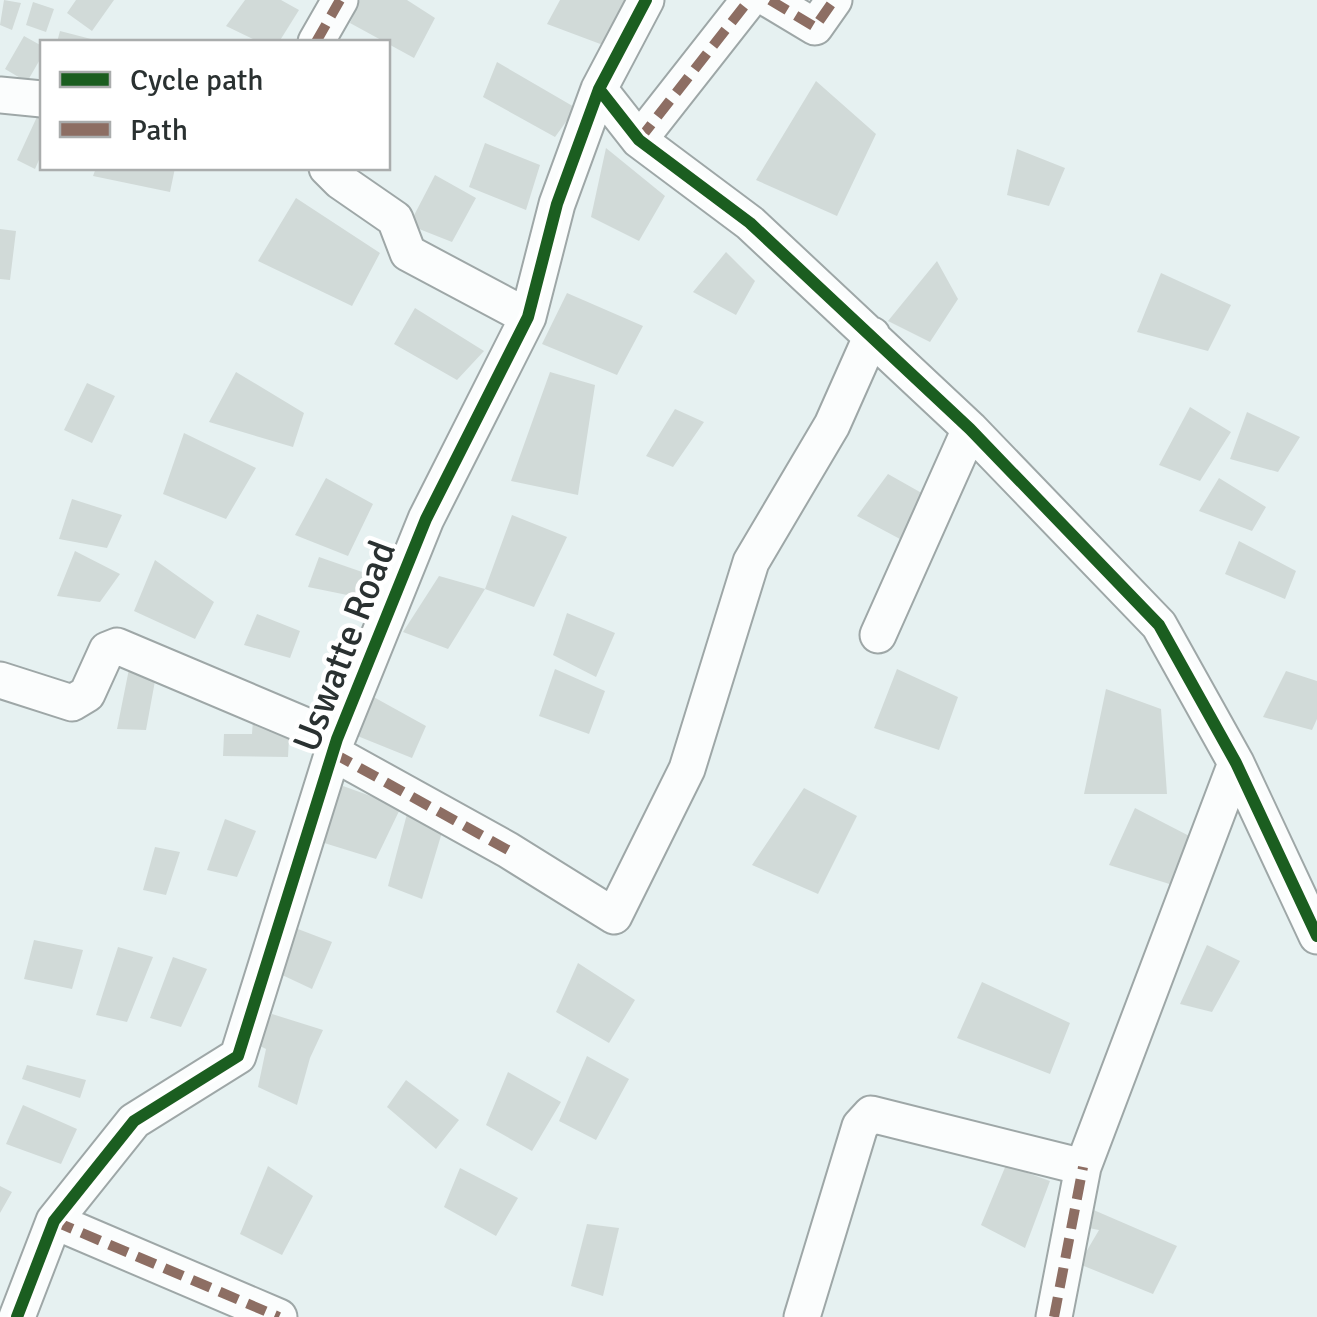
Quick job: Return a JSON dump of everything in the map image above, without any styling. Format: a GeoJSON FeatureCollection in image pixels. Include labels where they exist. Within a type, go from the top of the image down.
{"type":"FeatureCollection","features":[{"type":"Feature","properties":{"kind":"street"},"geometry":{"type":"LineString","coordinates":[[317,40],[340,0]]}},
{"type":"Feature","properties":{"kind":"street","name":"Uswatte Road"},"geometry":{"type":"LineString","coordinates":[[16,1317],[54,1221],[134,1121],[238,1056],[335,746],[426,519],[528,317],[557,204],[599,89],[646,0]]}},
{"type":"Feature","properties":{"kind":"street"},"geometry":{"type":"LineString","coordinates":[[638,140],[749,0]]}},
{"type":"Feature","properties":{"kind":"street"},"geometry":{"type":"LineString","coordinates":[[770,0],[815,27],[834,0]]}},
{"type":"Feature","properties":{"kind":"street"},"geometry":{"type":"LineString","coordinates":[[599,89],[638,140],[750,223],[970,428],[1159,625],[1236,763],[1317,936]]}},
{"type":"Feature","properties":{"kind":"street"},"geometry":{"type":"LineString","coordinates":[[0,95],[40,98]]}},
{"type":"Feature","properties":{"kind":"street"},"geometry":{"type":"LineString","coordinates":[[329,170],[395,220],[408,253],[528,317]]}},
{"type":"Feature","properties":{"kind":"street"},"geometry":{"type":"LineString","coordinates":[[0,680],[72,702],[88,694],[107,650],[117,646],[335,746],[614,916],[687,768],[751,562],[832,425],[872,336]]}},
{"type":"Feature","properties":{"kind":"street"},"geometry":{"type":"LineString","coordinates":[[878,635],[970,428]]}},
{"type":"Feature","properties":{"kind":"street"},"geometry":{"type":"LineString","coordinates":[[1054,1317],[1083,1167],[1236,763]]}},
{"type":"Feature","properties":{"kind":"street"},"geometry":{"type":"LineString","coordinates":[[802,1317],[860,1126],[871,1114],[1083,1167]]}},
{"type":"Feature","properties":{"kind":"street"},"geometry":{"type":"LineString","coordinates":[[54,1221],[279,1317]]}},
{"type":"Feature","properties":{"kind":"building"},"geometry":{"type":"Polygon","coordinates":[[[4,0],[21,3],[12,30],[0,25],[4,0]]]}},
{"type":"Feature","properties":{"kind":"building"},"geometry":{"type":"Polygon","coordinates":[[[76,0],[114,0],[92,31],[67,13],[76,0]]]}},
{"type":"Feature","properties":{"kind":"building"},"geometry":{"type":"Polygon","coordinates":[[[245,0],[281,0],[299,10],[280,40],[255,40],[226,26],[245,0]]]}},
{"type":"Feature","properties":{"kind":"building"},"geometry":{"type":"Polygon","coordinates":[[[360,0],[407,0],[435,18],[414,58],[390,45],[390,40],[381,40],[350,23],[360,0]]]}},
{"type":"Feature","properties":{"kind":"building"},"geometry":{"type":"Polygon","coordinates":[[[560,0],[635,0],[611,48],[547,24],[560,0]]]}},
{"type":"Feature","properties":{"kind":"building"},"geometry":{"type":"Polygon","coordinates":[[[33,2],[54,9],[46,32],[26,25],[33,2]]]}},
{"type":"Feature","properties":{"kind":"building"},"geometry":{"type":"Polygon","coordinates":[[[60,31],[91,39],[91,40],[58,40],[60,31]]]}},
{"type":"Feature","properties":{"kind":"building"},"geometry":{"type":"Polygon","coordinates":[[[24,36],[40,45],[40,59],[27,82],[5,69],[24,36]]]}},
{"type":"Feature","properties":{"kind":"building"},"geometry":{"type":"Polygon","coordinates":[[[497,62],[576,108],[555,137],[483,97],[497,62]]]}},
{"type":"Feature","properties":{"kind":"building"},"geometry":{"type":"Polygon","coordinates":[[[816,81],[876,134],[837,216],[756,180],[816,81]]]}},
{"type":"Feature","properties":{"kind":"building"},"geometry":{"type":"Polygon","coordinates":[[[40,110],[40,158],[35,169],[17,160],[40,110]]]}},
{"type":"Feature","properties":{"kind":"building"},"geometry":{"type":"Polygon","coordinates":[[[485,143],[540,165],[526,210],[469,187],[485,143]]]}},
{"type":"Feature","properties":{"kind":"building"},"geometry":{"type":"Polygon","coordinates":[[[606,148],[665,196],[639,241],[591,217],[606,148]]]}},
{"type":"Feature","properties":{"kind":"building"},"geometry":{"type":"Polygon","coordinates":[[[1017,149],[1065,168],[1049,206],[1007,195],[1017,149]]]}},
{"type":"Feature","properties":{"kind":"building"},"geometry":{"type":"Polygon","coordinates":[[[95,170],[175,170],[170,192],[93,176],[95,170]]]}},
{"type":"Feature","properties":{"kind":"building"},"geometry":{"type":"Polygon","coordinates":[[[435,175],[476,198],[452,242],[409,225],[435,175]]]}},
{"type":"Feature","properties":{"kind":"building"},"geometry":{"type":"Polygon","coordinates":[[[296,198],[380,253],[352,306],[258,261],[296,198]]]}},
{"type":"Feature","properties":{"kind":"building"},"geometry":{"type":"Polygon","coordinates":[[[0,229],[16,231],[10,280],[0,279],[0,229]]]}},
{"type":"Feature","properties":{"kind":"building"},"geometry":{"type":"Polygon","coordinates":[[[726,252],[755,281],[736,315],[693,292],[726,252]]]}},
{"type":"Feature","properties":{"kind":"building"},"geometry":{"type":"Polygon","coordinates":[[[937,261],[958,299],[930,342],[888,321],[937,261]]]}},
{"type":"Feature","properties":{"kind":"building"},"geometry":{"type":"Polygon","coordinates":[[[1161,273],[1231,305],[1208,351],[1137,332],[1161,273]]]}},
{"type":"Feature","properties":{"kind":"building"},"geometry":{"type":"Polygon","coordinates":[[[567,293],[643,326],[617,375],[542,344],[567,293]]]}},
{"type":"Feature","properties":{"kind":"building"},"geometry":{"type":"Polygon","coordinates":[[[415,308],[484,351],[457,380],[394,344],[415,308]]]}},
{"type":"Feature","properties":{"kind":"building"},"geometry":{"type":"Polygon","coordinates":[[[236,372],[304,413],[293,447],[209,422],[236,372]]]}},
{"type":"Feature","properties":{"kind":"building"},"geometry":{"type":"Polygon","coordinates":[[[550,372],[595,385],[578,495],[511,481],[550,372]]]}},
{"type":"Feature","properties":{"kind":"building"},"geometry":{"type":"Polygon","coordinates":[[[87,383],[115,396],[92,443],[64,430],[87,383]]]}},
{"type":"Feature","properties":{"kind":"building"},"geometry":{"type":"Polygon","coordinates":[[[1190,407],[1231,432],[1200,481],[1159,465],[1190,407]]]}},
{"type":"Feature","properties":{"kind":"building"},"geometry":{"type":"Polygon","coordinates":[[[675,409],[704,422],[673,467],[646,456],[675,409]]]}},
{"type":"Feature","properties":{"kind":"building"},"geometry":{"type":"Polygon","coordinates":[[[1247,412],[1300,437],[1278,472],[1230,459],[1247,412]]]}},
{"type":"Feature","properties":{"kind":"building"},"geometry":{"type":"Polygon","coordinates":[[[184,433],[256,468],[226,519],[163,494],[184,433]]]}},
{"type":"Feature","properties":{"kind":"building"},"geometry":{"type":"Polygon","coordinates":[[[888,474],[934,500],[913,546],[857,516],[888,474]]]}},
{"type":"Feature","properties":{"kind":"building"},"geometry":{"type":"Polygon","coordinates":[[[326,478],[373,504],[348,556],[295,535],[326,478]]]}},
{"type":"Feature","properties":{"kind":"building"},"geometry":{"type":"Polygon","coordinates":[[[1219,478],[1266,507],[1252,531],[1199,511],[1219,478]]]}},
{"type":"Feature","properties":{"kind":"building"},"geometry":{"type":"Polygon","coordinates":[[[72,499],[122,515],[107,548],[59,539],[72,499]]]}},
{"type":"Feature","properties":{"kind":"building"},"geometry":{"type":"Polygon","coordinates":[[[512,515],[567,537],[534,607],[485,589],[512,515]]]}},
{"type":"Feature","properties":{"kind":"building"},"geometry":{"type":"Polygon","coordinates":[[[1239,541],[1296,571],[1285,599],[1225,574],[1239,541]]]}},
{"type":"Feature","properties":{"kind":"building"},"geometry":{"type":"Polygon","coordinates":[[[75,551],[120,574],[100,602],[57,596],[75,551]]]}},
{"type":"Feature","properties":{"kind":"building"},"geometry":{"type":"Polygon","coordinates":[[[319,557],[365,573],[357,597],[308,587],[319,557]]]}},
{"type":"Feature","properties":{"kind":"building"},"geometry":{"type":"Polygon","coordinates":[[[155,560],[214,602],[195,639],[134,611],[155,560]]]}},
{"type":"Feature","properties":{"kind":"building"},"geometry":{"type":"Polygon","coordinates":[[[439,576],[485,589],[448,649],[403,632],[439,576]]]}},
{"type":"Feature","properties":{"kind":"building"},"geometry":{"type":"Polygon","coordinates":[[[567,613],[615,633],[596,677],[553,655],[567,613]]]}},
{"type":"Feature","properties":{"kind":"building"},"geometry":{"type":"Polygon","coordinates":[[[257,614],[300,631],[290,658],[244,645],[257,614]]]}},
{"type":"Feature","properties":{"kind":"building"},"geometry":{"type":"Polygon","coordinates":[[[130,664],[157,670],[146,730],[117,729],[130,664]]]}},
{"type":"Feature","properties":{"kind":"building"},"geometry":{"type":"Polygon","coordinates":[[[555,669],[605,691],[589,734],[539,716],[555,669]]]}},
{"type":"Feature","properties":{"kind":"building"},"geometry":{"type":"Polygon","coordinates":[[[897,669],[958,697],[939,750],[874,728],[897,669]]]}},
{"type":"Feature","properties":{"kind":"building"},"geometry":{"type":"Polygon","coordinates":[[[1286,671],[1317,681],[1317,719],[1312,730],[1263,717],[1286,671]]]}},
{"type":"Feature","properties":{"kind":"building"},"geometry":{"type":"Polygon","coordinates":[[[1106,689],[1161,709],[1167,794],[1084,794],[1106,689]]]}},
{"type":"Feature","properties":{"kind":"building"},"geometry":{"type":"Polygon","coordinates":[[[370,695],[426,726],[412,758],[355,735],[370,695]]]}},
{"type":"Feature","properties":{"kind":"building"},"geometry":{"type":"Polygon","coordinates":[[[290,718],[288,757],[223,756],[224,734],[252,734],[253,719],[290,718]]]}},
{"type":"Feature","properties":{"kind":"building"},"geometry":{"type":"Polygon","coordinates":[[[343,786],[401,807],[376,859],[321,842],[319,827],[343,786]]]}},
{"type":"Feature","properties":{"kind":"building"},"geometry":{"type":"Polygon","coordinates":[[[804,788],[857,816],[818,894],[752,865],[804,788]]]}},
{"type":"Feature","properties":{"kind":"building"},"geometry":{"type":"Polygon","coordinates":[[[1135,808],[1199,841],[1179,887],[1109,865],[1135,808]]]}},
{"type":"Feature","properties":{"kind":"building"},"geometry":{"type":"Polygon","coordinates":[[[407,814],[443,829],[422,899],[388,886],[407,814]]]}},
{"type":"Feature","properties":{"kind":"building"},"geometry":{"type":"Polygon","coordinates":[[[225,819],[256,831],[237,877],[207,870],[225,819]]]}},
{"type":"Feature","properties":{"kind":"building"},"geometry":{"type":"Polygon","coordinates":[[[155,847],[180,852],[166,895],[143,890],[155,847]]]}},
{"type":"Feature","properties":{"kind":"building"},"geometry":{"type":"Polygon","coordinates":[[[290,926],[332,942],[312,989],[280,974],[290,926]]]}},
{"type":"Feature","properties":{"kind":"building"},"geometry":{"type":"Polygon","coordinates":[[[34,940],[83,950],[72,989],[24,979],[34,940]]]}},
{"type":"Feature","properties":{"kind":"building"},"geometry":{"type":"Polygon","coordinates":[[[1207,945],[1240,961],[1212,1012],[1180,1004],[1207,945]]]}},
{"type":"Feature","properties":{"kind":"building"},"geometry":{"type":"Polygon","coordinates":[[[118,947],[153,957],[127,1022],[96,1015],[118,947]]]}},
{"type":"Feature","properties":{"kind":"building"},"geometry":{"type":"Polygon","coordinates":[[[173,957],[207,969],[181,1027],[150,1018],[173,957]]]}},
{"type":"Feature","properties":{"kind":"building"},"geometry":{"type":"Polygon","coordinates":[[[578,963],[635,1000],[609,1043],[556,1012],[578,963]]]}},
{"type":"Feature","properties":{"kind":"building"},"geometry":{"type":"Polygon","coordinates":[[[982,982],[1070,1023],[1050,1074],[957,1038],[982,982]]]}},
{"type":"Feature","properties":{"kind":"building"},"geometry":{"type":"Polygon","coordinates":[[[272,1014],[323,1030],[310,1058],[297,1105],[258,1087],[266,1049],[258,1045],[272,1014]]]}},
{"type":"Feature","properties":{"kind":"building"},"geometry":{"type":"Polygon","coordinates":[[[587,1056],[629,1079],[596,1140],[559,1121],[587,1056]]]}},
{"type":"Feature","properties":{"kind":"building"},"geometry":{"type":"Polygon","coordinates":[[[27,1065],[86,1080],[80,1098],[22,1079],[27,1065]]]}},
{"type":"Feature","properties":{"kind":"building"},"geometry":{"type":"Polygon","coordinates":[[[508,1072],[561,1102],[532,1151],[486,1125],[508,1072]]]}},
{"type":"Feature","properties":{"kind":"building"},"geometry":{"type":"Polygon","coordinates":[[[406,1080],[459,1120],[436,1149],[387,1107],[406,1080]]]}},
{"type":"Feature","properties":{"kind":"building"},"geometry":{"type":"Polygon","coordinates":[[[23,1105],[77,1129],[61,1164],[6,1144],[23,1105]]]}},
{"type":"Feature","properties":{"kind":"building"},"geometry":{"type":"Polygon","coordinates":[[[1006,1165],[1050,1181],[1025,1248],[981,1225],[1006,1165]]]}},
{"type":"Feature","properties":{"kind":"building"},"geometry":{"type":"Polygon","coordinates":[[[268,1166],[313,1196],[282,1255],[240,1234],[268,1166]]]}},
{"type":"Feature","properties":{"kind":"building"},"geometry":{"type":"Polygon","coordinates":[[[460,1168],[518,1198],[496,1236],[444,1207],[460,1168]]]}},
{"type":"Feature","properties":{"kind":"building"},"geometry":{"type":"Polygon","coordinates":[[[0,1186],[12,1192],[0,1213],[0,1186]]]}},
{"type":"Feature","properties":{"kind":"building"},"geometry":{"type":"Polygon","coordinates":[[[1082,1205],[1177,1246],[1153,1294],[1079,1264],[1099,1230],[1078,1226],[1082,1205]]]}},
{"type":"Feature","properties":{"kind":"building"},"geometry":{"type":"Polygon","coordinates":[[[587,1224],[619,1228],[603,1296],[571,1286],[587,1224]]]}},
{"type":"Feature","properties":{"kind":"marked path"},"geometry":{"type":"LineString","coordinates":[[317,40],[340,0]]}},
{"type":"Feature","properties":{"kind":"marked path"},"geometry":{"type":"LineString","coordinates":[[639,140],[749,0]]}},
{"type":"Feature","properties":{"kind":"marked path"},"geometry":{"type":"LineString","coordinates":[[770,0],[815,27],[834,0]]}},
{"type":"Feature","properties":{"kind":"marked path"},"geometry":{"type":"LineString","coordinates":[[333,753],[508,850]]}},
{"type":"Feature","properties":{"kind":"marked path"},"geometry":{"type":"LineString","coordinates":[[1054,1317],[1083,1167]]}},
{"type":"Feature","properties":{"kind":"marked path"},"geometry":{"type":"LineString","coordinates":[[54,1221],[279,1317]]}},
{"type":"Feature","properties":{"kind":"cycle path"},"geometry":{"type":"LineString","coordinates":[[17,1317],[54,1221],[134,1121],[238,1056],[337,739],[426,519],[528,317],[557,204],[599,89],[646,0]]}},
{"type":"Feature","properties":{"kind":"cycle path"},"geometry":{"type":"LineString","coordinates":[[599,89],[639,140],[750,223],[970,429],[1159,625],[1236,763],[1317,936]]}}]}
